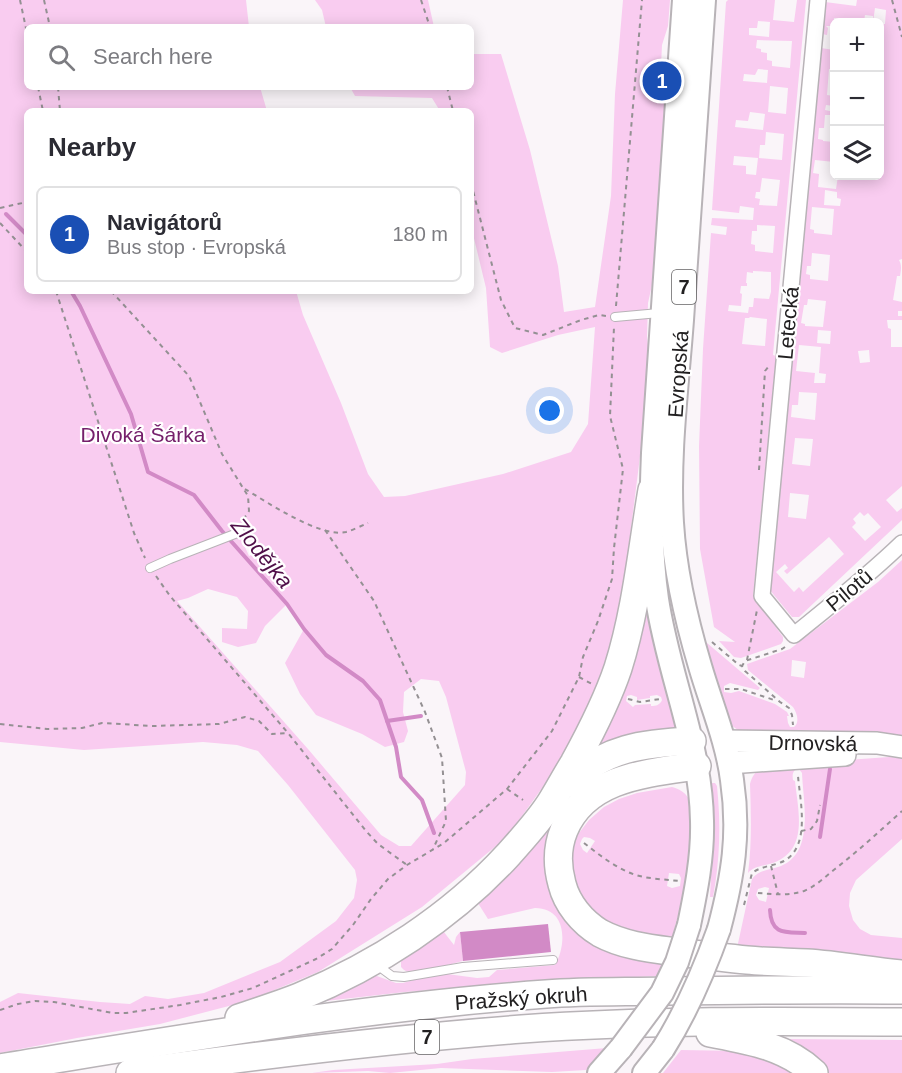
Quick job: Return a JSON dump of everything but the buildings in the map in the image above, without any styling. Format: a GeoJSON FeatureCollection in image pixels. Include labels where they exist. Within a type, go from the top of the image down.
{"type":"FeatureCollection","features":[{"type":"Feature","properties":{"kind":"highway","name":"7"},"geometry":{"type":"LineString","coordinates":[[166,1041],[277,1006],[372,961],[417,934],[465,896],[515,847],[551,802],[589,736],[607,698],[632,615],[652,489]]}},
{"type":"Feature","properties":{"kind":"highway"},"geometry":{"type":"LineString","coordinates":[[551,802],[575,777],[603,757],[615,752],[649,744],[694,754]]}},
{"type":"Feature","properties":{"kind":"highway"},"geometry":{"type":"LineString","coordinates":[[694,754],[616,782],[592,794],[577,808],[566,825],[562,837],[558,867],[567,898],[582,919],[611,938],[646,948],[902,974]]}},
{"type":"Feature","properties":{"kind":"highway","name":"Pražský okruh"},"geometry":{"type":"LineString","coordinates":[[0,1068],[166,1041],[484,999],[550,994],[902,990]]}},
{"type":"Feature","properties":{"kind":"highway","name":"Pražský okruh"},"geometry":{"type":"LineString","coordinates":[[130,1073],[286,1052],[523,1029],[732,1021],[902,1022]]}},
{"type":"Feature","properties":{"kind":"highway","name":"7"},"geometry":{"type":"LineString","coordinates":[[640,1023],[697,1030],[769,1046],[801,1062],[814,1073]]}},
{"type":"Feature","properties":{"kind":"main road","name":"Evropská"},"geometry":{"type":"LineString","coordinates":[[600,1073],[662,993],[676,962],[689,925],[702,842],[702,821],[694,754],[665,641],[657,598],[652,548],[652,489],[684,0]]}},
{"type":"Feature","properties":{"kind":"main road","name":"Evropská"},"geometry":{"type":"LineString","coordinates":[[704,0],[677,379],[671,497],[674,548],[683,601],[700,666],[724,741]]}},
{"type":"Feature","properties":{"kind":"main road","name":"Drnovská"},"geometry":{"type":"LineString","coordinates":[[724,741],[877,743],[902,749]]}},
{"type":"Feature","properties":{"kind":"main road"},"geometry":{"type":"LineString","coordinates":[[694,754],[724,741]]}},
{"type":"Feature","properties":{"kind":"main road","name":"7"},"geometry":{"type":"LineString","coordinates":[[644,1073],[663,1049],[700,981],[719,929],[731,882],[736,825],[729,763],[724,741]]}},
{"type":"Feature","properties":{"kind":"main road","name":"Drnovská"},"geometry":{"type":"LineString","coordinates":[[729,763],[902,749]]}},
{"type":"Feature","properties":{"kind":"main road"},"geometry":{"type":"LineString","coordinates":[[694,754],[729,763]]}},
{"type":"Feature","properties":{"kind":"street","name":"Letecká"},"geometry":{"type":"LineString","coordinates":[[762,596],[818,0]]}},
{"type":"Feature","properties":{"kind":"street","name":"Pilotů"},"geometry":{"type":"LineString","coordinates":[[794,634],[844,595],[902,543]]}},
{"type":"Feature","properties":{"kind":"street"},"geometry":{"type":"LineString","coordinates":[[762,596],[794,634]]}},
{"type":"Feature","properties":{"kind":"lane"},"geometry":{"type":"LineString","coordinates":[[615,317],[663,312]]}},
{"type":"Feature","properties":{"kind":"lane"},"geometry":{"type":"LineString","coordinates":[[150,568],[237,533]]}},
{"type":"Feature","properties":{"kind":"lane"},"geometry":{"type":"LineString","coordinates":[[372,961],[392,976],[404,977],[463,967],[553,960]]}},
{"type":"Feature","properties":{"kind":"path"},"geometry":{"type":"LineString","coordinates":[[20,0],[25,24]]}},
{"type":"Feature","properties":{"kind":"path"},"geometry":{"type":"LineString","coordinates":[[44,0],[49,24]]}},
{"type":"Feature","properties":{"kind":"path"},"geometry":{"type":"LineString","coordinates":[[421,0],[429,24]]}},
{"type":"Feature","properties":{"kind":"path"},"geometry":{"type":"LineString","coordinates":[[0,1010],[35,1001],[54,1002],[113,1013],[180,1005],[253,988],[316,959],[332,949],[388,879],[444,843],[507,789],[552,730],[579,677],[583,657],[612,579],[623,469],[610,416],[615,317],[642,0]]}},
{"type":"Feature","properties":{"kind":"path"},"geometry":{"type":"LineString","coordinates":[[892,0],[902,37]]}},
{"type":"Feature","properties":{"kind":"path"},"geometry":{"type":"LineString","coordinates":[[39,90],[42,108]]}},
{"type":"Feature","properties":{"kind":"path"},"geometry":{"type":"LineString","coordinates":[[58,90],[60,108]]}},
{"type":"Feature","properties":{"kind":"path"},"geometry":{"type":"LineString","coordinates":[[448,90],[452,108]]}},
{"type":"Feature","properties":{"kind":"path"},"geometry":{"type":"LineString","coordinates":[[474,195],[501,300],[515,328],[543,334],[599,315],[615,317]]}},
{"type":"Feature","properties":{"kind":"path"},"geometry":{"type":"LineString","coordinates":[[0,208],[24,203]]}},
{"type":"Feature","properties":{"kind":"path"},"geometry":{"type":"LineString","coordinates":[[0,223],[24,249]]}},
{"type":"Feature","properties":{"kind":"path"},"geometry":{"type":"LineString","coordinates":[[57,294],[134,533],[150,568],[170,596],[288,733],[366,831],[378,844],[407,865]]}},
{"type":"Feature","properties":{"kind":"path"},"geometry":{"type":"LineString","coordinates":[[114,294],[189,375],[222,454],[248,496],[249,511],[237,533]]}},
{"type":"Feature","properties":{"kind":"path"},"geometry":{"type":"LineString","coordinates":[[759,471],[765,371],[770,364]]}},
{"type":"Feature","properties":{"kind":"path"},"geometry":{"type":"LineString","coordinates":[[242,487],[294,519],[325,530],[344,532],[368,523]]}},
{"type":"Feature","properties":{"kind":"path"},"geometry":{"type":"LineString","coordinates":[[325,530],[374,601],[425,712],[442,759],[447,821],[432,850]]}},
{"type":"Feature","properties":{"kind":"path"},"geometry":{"type":"LineString","coordinates":[[747,660],[759,600],[762,596]]}},
{"type":"Feature","properties":{"kind":"path"},"geometry":{"type":"LineString","coordinates":[[742,666],[747,660],[782,649],[794,634]]}},
{"type":"Feature","properties":{"kind":"path"},"geometry":{"type":"LineString","coordinates":[[712,642],[742,666],[780,702]]}},
{"type":"Feature","properties":{"kind":"path"},"geometry":{"type":"LineString","coordinates":[[579,677],[597,686]]}},
{"type":"Feature","properties":{"kind":"path"},"geometry":{"type":"LineString","coordinates":[[725,689],[741,688],[786,705],[791,711],[793,725]]}},
{"type":"Feature","properties":{"kind":"path"},"geometry":{"type":"LineString","coordinates":[[627,698],[640,702],[660,699]]}},
{"type":"Feature","properties":{"kind":"path"},"geometry":{"type":"LineString","coordinates":[[0,724],[47,729],[82,728],[102,723],[153,726],[219,724],[245,717],[259,721],[272,734],[288,733]]}},
{"type":"Feature","properties":{"kind":"path"},"geometry":{"type":"LineString","coordinates":[[743,911],[752,873],[785,860],[798,846],[801,831],[797,770]]}},
{"type":"Feature","properties":{"kind":"path"},"geometry":{"type":"LineString","coordinates":[[507,789],[523,800]]}},
{"type":"Feature","properties":{"kind":"path"},"geometry":{"type":"LineString","coordinates":[[801,831],[811,828],[817,821],[820,805]]}},
{"type":"Feature","properties":{"kind":"path"},"geometry":{"type":"LineString","coordinates":[[758,893],[796,893],[815,885],[850,858],[902,811]]}},
{"type":"Feature","properties":{"kind":"path"},"geometry":{"type":"LineString","coordinates":[[584,843],[599,856],[629,873],[679,881]]}},
{"type":"Feature","properties":{"kind":"path"},"geometry":{"type":"LineString","coordinates":[[771,866],[778,894]]}},
{"type":"Feature","properties":{"kind":"green space","name":"Divoká Šárka"},"geometry":{"type":"Polygon","coordinates":[[[0,0],[246,0],[249,24],[24,24],[24,90],[261,90],[266,108],[24,108],[24,294],[297,294],[303,315],[341,403],[368,474],[384,497],[405,496],[503,474],[571,452],[588,424],[595,327],[558,335],[502,353],[490,347],[486,288],[474,238],[474,108],[438,108],[432,98],[355,96],[352,90],[474,90],[474,54],[501,54],[530,150],[558,266],[564,312],[595,307],[611,196],[615,94],[623,0],[670,0],[668,26],[662,45],[660,87],[662,102],[666,101],[659,253],[648,303],[647,337],[651,369],[631,528],[625,601],[602,680],[560,763],[507,837],[422,907],[318,972],[248,1001],[160,1024],[0,1053],[0,1002],[18,993],[130,1004],[145,996],[168,999],[204,993],[280,962],[336,921],[354,898],[357,880],[355,870],[258,751],[237,745],[203,742],[84,750],[0,742],[0,0]],[[253,534],[241,538],[249,556],[260,552],[253,534]],[[208,589],[177,601],[381,835],[399,846],[411,846],[465,785],[466,772],[446,697],[439,681],[421,679],[404,692],[403,712],[408,731],[404,742],[385,747],[362,734],[316,715],[300,694],[285,663],[304,629],[287,604],[265,626],[256,643],[238,647],[222,642],[222,628],[247,629],[248,611],[237,597],[208,589]]]}},
{"type":"Feature","properties":{"kind":"green space"},"geometry":{"type":"Polygon","coordinates":[[[315,0],[428,0],[433,24],[325,24],[322,10],[315,0]]]}},
{"type":"Feature","properties":{"kind":"green space"},"geometry":{"type":"Polygon","coordinates":[[[728,0],[775,0],[773,20],[794,22],[797,0],[806,0],[753,596],[755,595],[756,600],[783,637],[783,641],[781,644],[741,658],[734,657],[719,641],[735,642],[714,627],[700,549],[699,446],[711,233],[726,235],[727,227],[711,225],[712,218],[753,220],[754,208],[740,206],[739,213],[712,210],[726,2],[728,0]],[[758,21],[757,28],[749,28],[749,35],[769,37],[770,22],[758,21]],[[757,40],[756,48],[761,49],[761,52],[767,53],[767,60],[772,61],[772,66],[790,68],[792,41],[757,40]],[[758,69],[755,75],[744,74],[743,81],[767,83],[768,70],[758,69]],[[770,86],[768,112],[786,114],[788,88],[770,86]],[[750,112],[748,121],[736,120],[735,127],[763,130],[765,114],[750,112]],[[766,132],[765,145],[760,145],[759,158],[782,160],[784,134],[766,132]],[[734,156],[733,165],[746,166],[746,174],[756,175],[758,158],[734,156]],[[762,178],[760,192],[756,192],[755,198],[760,199],[759,205],[777,206],[780,180],[762,178]],[[757,225],[757,231],[752,231],[751,244],[755,245],[755,251],[773,253],[775,226],[757,225]],[[747,272],[747,286],[741,286],[741,306],[729,305],[728,311],[748,313],[749,307],[753,307],[754,298],[769,299],[771,272],[747,272]],[[745,318],[742,344],[765,346],[767,319],[745,318]]]}},
{"type":"Feature","properties":{"kind":"green space"},"geometry":{"type":"Polygon","coordinates":[[[857,0],[902,0],[902,259],[899,260],[901,272],[900,276],[897,276],[893,300],[902,302],[902,311],[898,311],[898,316],[902,316],[902,320],[887,320],[888,328],[891,329],[891,347],[902,347],[902,486],[886,500],[897,512],[902,508],[902,520],[799,617],[792,617],[769,589],[821,48],[830,49],[827,95],[830,95],[830,106],[826,105],[825,110],[830,111],[830,115],[825,115],[824,128],[819,128],[818,139],[830,142],[830,162],[815,160],[813,173],[819,174],[818,187],[836,189],[837,180],[884,180],[884,24],[886,10],[875,8],[874,18],[865,15],[865,18],[830,18],[830,26],[826,26],[827,35],[822,34],[825,2],[856,6],[857,0]],[[825,190],[824,205],[840,206],[841,199],[837,198],[837,192],[825,190]],[[812,207],[810,229],[814,230],[814,233],[832,235],[834,209],[812,207]],[[812,253],[811,266],[807,266],[806,274],[810,275],[810,279],[828,281],[830,255],[812,253]],[[808,299],[807,305],[804,305],[801,323],[805,326],[823,327],[826,301],[808,299]],[[818,330],[817,343],[830,344],[831,331],[818,330]],[[799,345],[796,371],[815,373],[814,383],[825,383],[826,374],[819,373],[821,347],[799,345]],[[869,350],[858,351],[860,363],[870,362],[869,350]],[[799,392],[798,405],[792,405],[791,417],[815,420],[817,393],[799,392]],[[795,438],[792,464],[810,466],[813,439],[795,438]],[[790,493],[788,517],[806,519],[809,495],[790,493]],[[860,512],[853,519],[856,523],[852,527],[865,541],[881,527],[868,513],[864,516],[860,512]],[[829,537],[787,574],[784,571],[788,568],[785,564],[776,572],[794,592],[799,587],[803,592],[844,554],[829,537]]]}},
{"type":"Feature","properties":{"kind":"green space"},"geometry":{"type":"Polygon","coordinates":[[[902,560],[902,739],[821,732],[745,731],[738,730],[728,723],[700,637],[760,688],[758,690],[730,683],[724,686],[724,692],[739,691],[775,704],[787,712],[788,723],[790,727],[794,727],[797,717],[793,707],[748,670],[747,664],[790,649],[878,582],[902,560]],[[792,660],[791,676],[804,678],[806,662],[792,660]]]}},
{"type":"Feature","properties":{"kind":"green space"},"geometry":{"type":"Polygon","coordinates":[[[646,596],[679,730],[591,755],[646,596]],[[657,695],[637,700],[637,697],[627,696],[626,701],[633,707],[635,705],[656,705],[662,700],[657,695]]]}},
{"type":"Feature","properties":{"kind":"green space"},"geometry":{"type":"Polygon","coordinates":[[[902,758],[902,839],[856,880],[850,893],[849,906],[853,920],[860,929],[871,935],[902,938],[902,959],[737,948],[752,879],[758,873],[781,866],[792,859],[799,850],[805,825],[802,773],[797,769],[793,772],[793,780],[795,781],[799,817],[797,839],[792,849],[784,857],[748,873],[752,779],[762,768],[819,762],[902,758]],[[769,888],[758,889],[756,895],[759,900],[766,902],[769,888]]]}},
{"type":"Feature","properties":{"kind":"green space"},"geometry":{"type":"Polygon","coordinates":[[[710,783],[715,783],[717,786],[719,814],[718,856],[713,897],[710,897],[712,852],[710,783]]]}},
{"type":"Feature","properties":{"kind":"green space"},"geometry":{"type":"Polygon","coordinates":[[[672,787],[685,794],[692,809],[685,905],[681,905],[671,941],[617,929],[587,909],[574,886],[570,858],[572,846],[579,833],[589,820],[604,807],[637,793],[672,787]],[[584,837],[580,844],[587,853],[595,841],[584,837]],[[669,873],[667,886],[672,888],[680,886],[679,874],[669,873]]]}},
{"type":"Feature","properties":{"kind":"green space"},"geometry":{"type":"Polygon","coordinates":[[[558,808],[553,895],[666,959],[658,976],[405,992],[299,1004],[374,975],[396,983],[403,983],[447,974],[477,978],[489,977],[497,970],[555,965],[561,947],[562,929],[559,920],[553,914],[535,908],[488,919],[476,900],[558,808]]]}},
{"type":"Feature","properties":{"kind":"green space"},"geometry":{"type":"Polygon","coordinates":[[[440,927],[454,945],[460,932],[463,961],[420,971],[404,970],[401,967],[401,958],[440,927]]]}},
{"type":"Feature","properties":{"kind":"green space"},"geometry":{"type":"Polygon","coordinates":[[[789,1039],[902,1040],[902,1073],[826,1073],[806,1051],[789,1039]]]}},
{"type":"Feature","properties":{"kind":"green space"},"geometry":{"type":"Polygon","coordinates":[[[607,1048],[586,1070],[552,1072],[441,1068],[390,1073],[368,1071],[312,1073],[437,1064],[607,1048]]]}},
{"type":"Feature","properties":{"kind":"green space"},"geometry":{"type":"Polygon","coordinates":[[[681,1050],[740,1051],[777,1061],[793,1073],[663,1073],[681,1050]]]}},
{"type":"Feature","properties":{"kind":"shaded area"},"geometry":{"type":"Polygon","coordinates":[[[548,924],[551,952],[463,961],[460,932],[548,924]]]}},
{"type":"Feature","properties":{"kind":"waterway","name":"Zlodějka"},"geometry":{"type":"LineString","coordinates":[[6,214],[24,232]]}},
{"type":"Feature","properties":{"kind":"waterway","name":"Zlodějka"},"geometry":{"type":"LineString","coordinates":[[73,294],[131,414],[148,472],[194,495],[222,531],[287,604],[326,655],[363,681],[380,700],[396,747],[401,777],[422,800],[434,833]]}},
{"type":"Feature","properties":{"kind":"waterway"},"geometry":{"type":"LineString","coordinates":[[387,721],[421,716]]}},
{"type":"Feature","properties":{"kind":"waterway"},"geometry":{"type":"LineString","coordinates":[[820,837],[830,769]]}},
{"type":"Feature","properties":{"kind":"waterway"},"geometry":{"type":"LineString","coordinates":[[770,910],[776,928],[785,932],[805,933]]}},
{"type":"Feature","properties":{"kind":"place","name":"Navigátorů"},"geometry":{"type":"Point","coordinates":[662,81]}}]}
